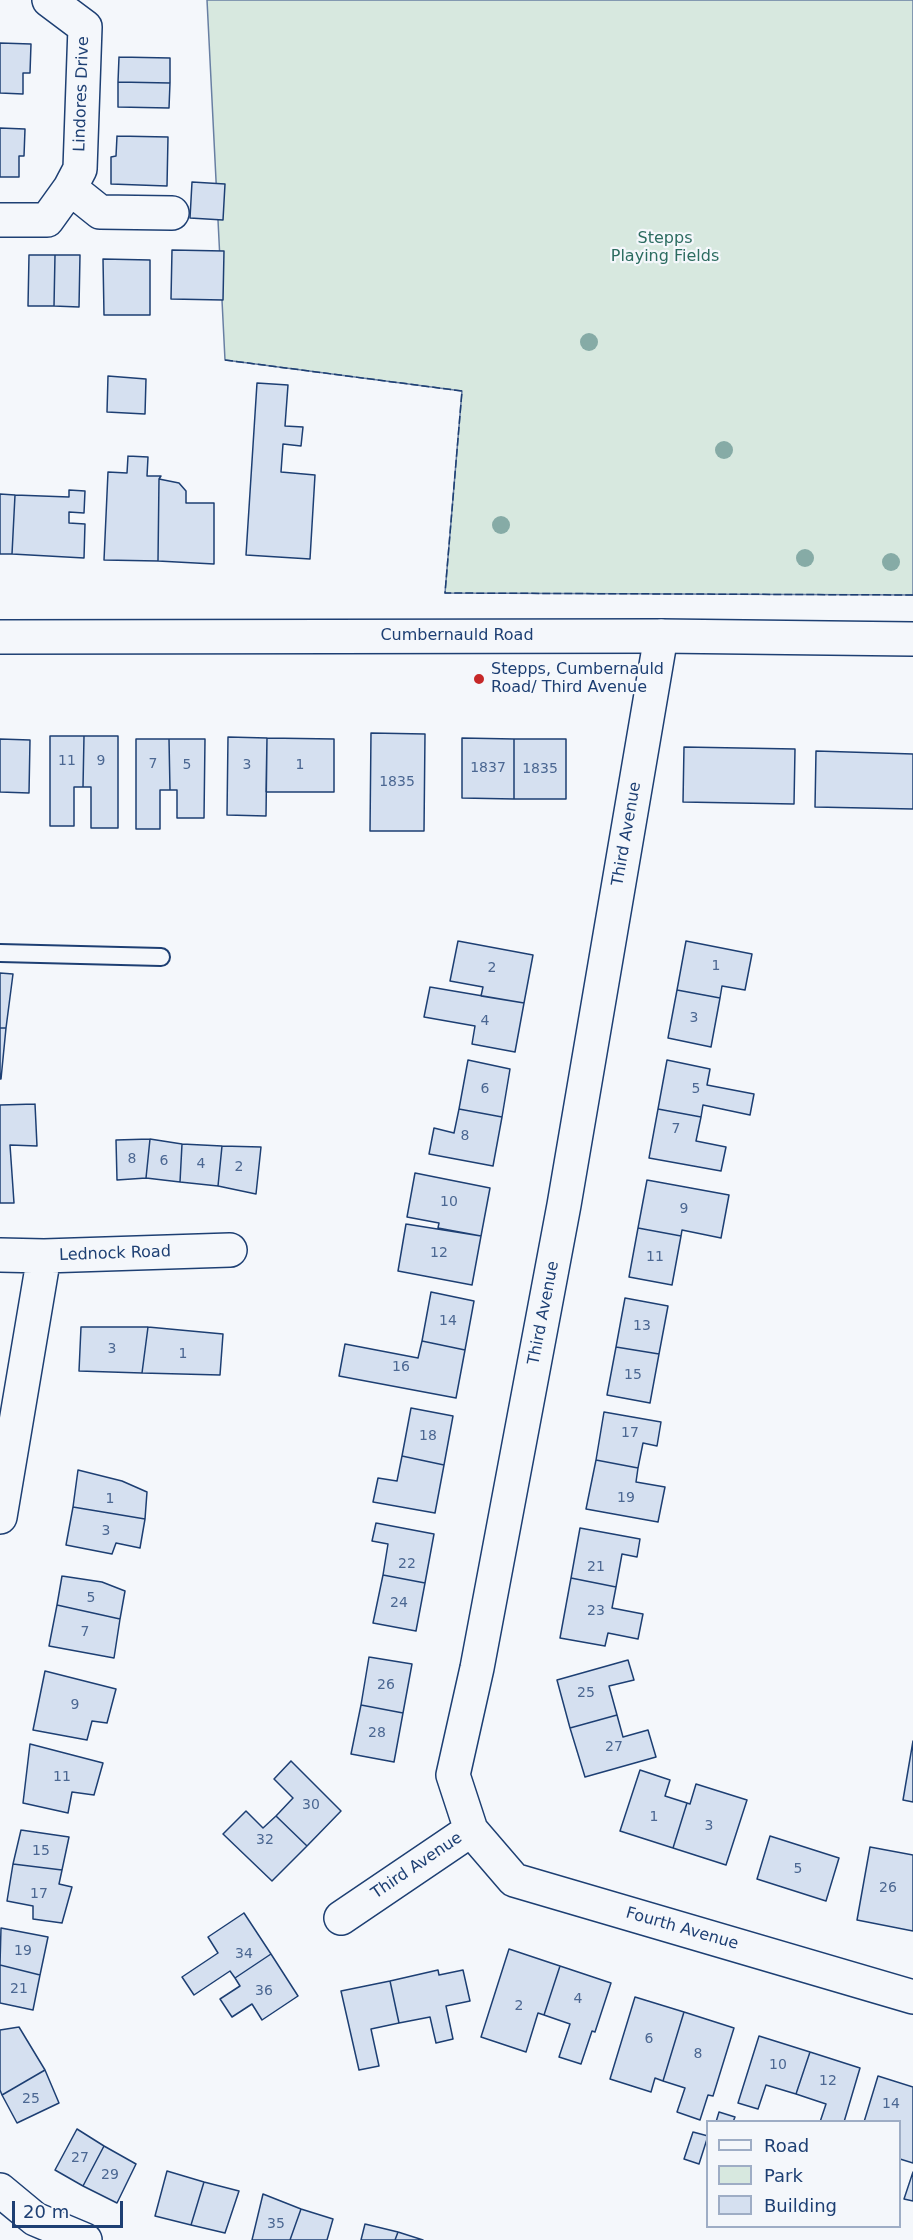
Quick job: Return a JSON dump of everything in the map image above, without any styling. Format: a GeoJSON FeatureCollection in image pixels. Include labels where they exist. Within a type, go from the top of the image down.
{"type":"FeatureCollection","features":[{"type":"Feature","properties":{"kind":"street","name":"Lindores Drive"},"geometry":{"type":"LineString","coordinates":[[0,220],[47,220],[70,188],[80,169],[85,27],[49,0]]}},
{"type":"Feature","properties":{"kind":"street"},"geometry":{"type":"LineString","coordinates":[[70,188],[100,212],[172,213]]}},
{"type":"Feature","properties":{"kind":"street","name":"Cumbernauld Road"},"geometry":{"type":"LineString","coordinates":[[0,637],[661,636],[913,639]]}},
{"type":"Feature","properties":{"kind":"street","name":"Third Avenue"},"geometry":{"type":"LineString","coordinates":[[341,1918],[471,1830],[453,1775],[477,1668],[564,1205],[661,636]]}},
{"type":"Feature","properties":{"kind":"street","name":"Lednock Road"},"geometry":{"type":"LineString","coordinates":[[0,1255],[44,1256],[230,1250]]}},
{"type":"Feature","properties":{"kind":"street"},"geometry":{"type":"LineString","coordinates":[[0,1517],[44,1256]]}},
{"type":"Feature","properties":{"kind":"street","name":"Fourth Avenue"},"geometry":{"type":"LineString","coordinates":[[471,1830],[514,1880],[913,1997]]}},
{"type":"Feature","properties":{"kind":"street"},"geometry":{"type":"LineString","coordinates":[[0,2190],[35,2219],[85,2240]]}},
{"type":"Feature","properties":{"kind":"lane"},"geometry":{"type":"LineString","coordinates":[[0,953],[161,957]]}},
{"type":"Feature","properties":{"kind":"green space","name":"Stepps Playing Fields"},"geometry":{"type":"Polygon","coordinates":[[[207,0],[913,0],[913,595],[445,593],[462,391],[225,360],[207,0]]]}},
{"type":"Feature","properties":{"kind":"building"},"geometry":{"type":"Polygon","coordinates":[[[0,43],[31,44],[30,73],[23,73],[23,94],[0,93],[0,43]]]}},
{"type":"Feature","properties":{"kind":"building"},"geometry":{"type":"Polygon","coordinates":[[[119,57],[170,58],[170,83],[118,82],[119,57]]]}},
{"type":"Feature","properties":{"kind":"building"},"geometry":{"type":"Polygon","coordinates":[[[118,82],[170,83],[169,108],[118,107],[118,82]]]}},
{"type":"Feature","properties":{"kind":"building"},"geometry":{"type":"Polygon","coordinates":[[[0,128],[25,129],[24,156],[19,156],[19,177],[0,177],[0,128]]]}},
{"type":"Feature","properties":{"kind":"building"},"geometry":{"type":"Polygon","coordinates":[[[117,136],[168,137],[167,186],[111,184],[111,157],[116,156],[117,136]]]}},
{"type":"Feature","properties":{"kind":"building"},"geometry":{"type":"Polygon","coordinates":[[[192,182],[225,184],[223,220],[190,218],[192,182]]]}},
{"type":"Feature","properties":{"kind":"building"},"geometry":{"type":"Polygon","coordinates":[[[172,250],[224,251],[223,300],[171,299],[172,250]]]}},
{"type":"Feature","properties":{"kind":"building"},"geometry":{"type":"Polygon","coordinates":[[[29,255],[55,255],[54,306],[28,306],[29,255]]]}},
{"type":"Feature","properties":{"kind":"building"},"geometry":{"type":"Polygon","coordinates":[[[55,255],[80,255],[79,307],[54,306],[55,255]]]}},
{"type":"Feature","properties":{"kind":"building"},"geometry":{"type":"Polygon","coordinates":[[[103,259],[150,260],[150,315],[104,315],[103,259]]]}},
{"type":"Feature","properties":{"kind":"building"},"geometry":{"type":"Polygon","coordinates":[[[108,376],[146,379],[145,414],[107,412],[108,376]]]}},
{"type":"Feature","properties":{"kind":"building"},"geometry":{"type":"Polygon","coordinates":[[[257,383],[288,385],[285,426],[303,427],[301,446],[283,444],[281,472],[315,475],[310,559],[246,555],[257,383]]]}},
{"type":"Feature","properties":{"kind":"building"},"geometry":{"type":"Polygon","coordinates":[[[128,456],[148,457],[147,476],[161,476],[159,479],[158,561],[104,560],[108,472],[127,473],[128,456]]]}},
{"type":"Feature","properties":{"kind":"building"},"geometry":{"type":"Polygon","coordinates":[[[159,479],[179,483],[186,491],[186,503],[214,503],[214,564],[158,561],[159,479]]]}},
{"type":"Feature","properties":{"kind":"building"},"geometry":{"type":"Polygon","coordinates":[[[69,490],[85,491],[84,513],[69,512],[69,523],[85,524],[84,558],[12,554],[15,495],[69,497],[69,490]]]}},
{"type":"Feature","properties":{"kind":"building"},"geometry":{"type":"Polygon","coordinates":[[[0,494],[15,495],[12,554],[0,554],[0,494]]]}},
{"type":"Feature","properties":{"kind":"building"},"geometry":{"type":"Polygon","coordinates":[[[371,733],[425,734],[424,831],[370,831],[371,733]]]}},
{"type":"Feature","properties":{"kind":"building"},"geometry":{"type":"Polygon","coordinates":[[[50,736],[84,736],[83,787],[74,787],[74,826],[50,826],[50,736]]]}},
{"type":"Feature","properties":{"kind":"building"},"geometry":{"type":"Polygon","coordinates":[[[84,736],[118,736],[118,828],[91,828],[91,787],[83,787],[84,736]]]}},
{"type":"Feature","properties":{"kind":"building"},"geometry":{"type":"Polygon","coordinates":[[[228,737],[267,738],[266,816],[227,815],[228,737]]]}},
{"type":"Feature","properties":{"kind":"building"},"geometry":{"type":"Polygon","coordinates":[[[267,738],[334,739],[334,792],[266,792],[267,738]]]}},
{"type":"Feature","properties":{"kind":"building"},"geometry":{"type":"Polygon","coordinates":[[[462,738],[514,739],[514,799],[462,798],[462,738]]]}},
{"type":"Feature","properties":{"kind":"building"},"geometry":{"type":"Polygon","coordinates":[[[0,739],[30,740],[29,793],[0,792],[0,739]]]}},
{"type":"Feature","properties":{"kind":"building"},"geometry":{"type":"Polygon","coordinates":[[[136,739],[169,739],[170,790],[160,790],[160,829],[136,829],[136,739]]]}},
{"type":"Feature","properties":{"kind":"building"},"geometry":{"type":"Polygon","coordinates":[[[169,739],[205,739],[204,818],[177,818],[177,790],[170,790],[169,739]]]}},
{"type":"Feature","properties":{"kind":"building"},"geometry":{"type":"Polygon","coordinates":[[[514,739],[566,739],[566,799],[514,799],[514,739]]]}},
{"type":"Feature","properties":{"kind":"building"},"geometry":{"type":"Polygon","coordinates":[[[684,747],[795,749],[794,804],[683,802],[684,747]]]}},
{"type":"Feature","properties":{"kind":"building"},"geometry":{"type":"Polygon","coordinates":[[[816,751],[913,754],[913,809],[815,807],[816,751]]]}},
{"type":"Feature","properties":{"kind":"building"},"geometry":{"type":"Polygon","coordinates":[[[458,941],[533,955],[524,1003],[481,996],[483,987],[450,981],[458,941]]]}},
{"type":"Feature","properties":{"kind":"building"},"geometry":{"type":"Polygon","coordinates":[[[686,941],[752,954],[745,990],[722,986],[720,998],[677,990],[686,941]]]}},
{"type":"Feature","properties":{"kind":"building"},"geometry":{"type":"Polygon","coordinates":[[[0,973],[13,974],[6,1028],[0,1028],[0,973]]]}},
{"type":"Feature","properties":{"kind":"building"},"geometry":{"type":"Polygon","coordinates":[[[430,987],[524,1003],[515,1052],[472,1044],[475,1026],[424,1017],[430,987]]]}},
{"type":"Feature","properties":{"kind":"building"},"geometry":{"type":"Polygon","coordinates":[[[677,990],[720,998],[711,1047],[668,1038],[677,990]]]}},
{"type":"Feature","properties":{"kind":"building"},"geometry":{"type":"Polygon","coordinates":[[[0,1028],[6,1028],[1,1079],[0,1079],[0,1028]]]}},
{"type":"Feature","properties":{"kind":"building"},"geometry":{"type":"Polygon","coordinates":[[[468,1060],[510,1069],[502,1117],[459,1109],[468,1060]]]}},
{"type":"Feature","properties":{"kind":"building"},"geometry":{"type":"Polygon","coordinates":[[[667,1060],[710,1069],[707,1085],[754,1094],[750,1115],[703,1105],[701,1117],[658,1109],[667,1060]]]}},
{"type":"Feature","properties":{"kind":"building"},"geometry":{"type":"Polygon","coordinates":[[[35,1104],[37,1146],[10,1145],[14,1203],[0,1203],[0,1105],[35,1104]]]}},
{"type":"Feature","properties":{"kind":"building"},"geometry":{"type":"Polygon","coordinates":[[[459,1109],[502,1117],[493,1166],[429,1154],[434,1128],[454,1133],[459,1109]]]}},
{"type":"Feature","properties":{"kind":"building"},"geometry":{"type":"Polygon","coordinates":[[[658,1109],[701,1117],[696,1141],[726,1147],[721,1171],[649,1158],[658,1109]]]}},
{"type":"Feature","properties":{"kind":"building"},"geometry":{"type":"Polygon","coordinates":[[[150,1139],[182,1144],[180,1182],[146,1178],[150,1139]]]}},
{"type":"Feature","properties":{"kind":"building"},"geometry":{"type":"Polygon","coordinates":[[[150,1139],[146,1178],[117,1180],[116,1140],[150,1139]]]}},
{"type":"Feature","properties":{"kind":"building"},"geometry":{"type":"Polygon","coordinates":[[[182,1144],[222,1146],[218,1186],[180,1182],[182,1144]]]}},
{"type":"Feature","properties":{"kind":"building"},"geometry":{"type":"Polygon","coordinates":[[[222,1146],[261,1147],[256,1194],[218,1186],[222,1146]]]}},
{"type":"Feature","properties":{"kind":"building"},"geometry":{"type":"Polygon","coordinates":[[[415,1173],[490,1188],[481,1236],[438,1228],[439,1223],[407,1217],[415,1173]]]}},
{"type":"Feature","properties":{"kind":"building"},"geometry":{"type":"Polygon","coordinates":[[[647,1180],[729,1195],[721,1238],[682,1230],[681,1236],[638,1228],[647,1180]]]}},
{"type":"Feature","properties":{"kind":"building"},"geometry":{"type":"Polygon","coordinates":[[[406,1224],[481,1236],[472,1285],[398,1271],[406,1224]]]}},
{"type":"Feature","properties":{"kind":"building"},"geometry":{"type":"Polygon","coordinates":[[[638,1228],[681,1236],[672,1285],[629,1277],[638,1228]]]}},
{"type":"Feature","properties":{"kind":"building"},"geometry":{"type":"Polygon","coordinates":[[[431,1292],[474,1301],[465,1350],[422,1341],[431,1292]]]}},
{"type":"Feature","properties":{"kind":"building"},"geometry":{"type":"Polygon","coordinates":[[[625,1298],[668,1306],[659,1354],[616,1347],[625,1298]]]}},
{"type":"Feature","properties":{"kind":"building"},"geometry":{"type":"Polygon","coordinates":[[[81,1327],[148,1327],[142,1373],[79,1371],[81,1327]]]}},
{"type":"Feature","properties":{"kind":"building"},"geometry":{"type":"Polygon","coordinates":[[[148,1327],[223,1334],[220,1375],[142,1373],[148,1327]]]}},
{"type":"Feature","properties":{"kind":"building"},"geometry":{"type":"Polygon","coordinates":[[[422,1341],[465,1350],[456,1398],[339,1376],[345,1344],[418,1358],[422,1341]]]}},
{"type":"Feature","properties":{"kind":"building"},"geometry":{"type":"Polygon","coordinates":[[[616,1347],[659,1354],[650,1403],[607,1395],[616,1347]]]}},
{"type":"Feature","properties":{"kind":"building"},"geometry":{"type":"Polygon","coordinates":[[[411,1408],[453,1416],[444,1465],[402,1456],[411,1408]]]}},
{"type":"Feature","properties":{"kind":"building"},"geometry":{"type":"Polygon","coordinates":[[[604,1412],[661,1422],[657,1446],[643,1443],[638,1468],[596,1460],[604,1412]]]}},
{"type":"Feature","properties":{"kind":"building"},"geometry":{"type":"Polygon","coordinates":[[[402,1456],[444,1465],[435,1513],[373,1502],[378,1478],[397,1481],[402,1456]]]}},
{"type":"Feature","properties":{"kind":"building"},"geometry":{"type":"Polygon","coordinates":[[[596,1460],[638,1468],[636,1482],[665,1487],[658,1522],[586,1509],[596,1460]]]}},
{"type":"Feature","properties":{"kind":"building"},"geometry":{"type":"Polygon","coordinates":[[[78,1470],[122,1481],[147,1492],[145,1519],[73,1507],[78,1470]]]}},
{"type":"Feature","properties":{"kind":"building"},"geometry":{"type":"Polygon","coordinates":[[[73,1507],[145,1519],[140,1548],[116,1543],[112,1554],[66,1545],[73,1507]]]}},
{"type":"Feature","properties":{"kind":"building"},"geometry":{"type":"Polygon","coordinates":[[[376,1523],[434,1534],[425,1583],[383,1575],[388,1544],[372,1541],[376,1523]]]}},
{"type":"Feature","properties":{"kind":"building"},"geometry":{"type":"Polygon","coordinates":[[[580,1528],[640,1539],[637,1557],[622,1554],[616,1587],[571,1578],[580,1528]]]}},
{"type":"Feature","properties":{"kind":"building"},"geometry":{"type":"Polygon","coordinates":[[[383,1575],[425,1583],[416,1631],[373,1623],[383,1575]]]}},
{"type":"Feature","properties":{"kind":"building"},"geometry":{"type":"Polygon","coordinates":[[[62,1576],[102,1582],[125,1591],[120,1619],[57,1605],[62,1576]]]}},
{"type":"Feature","properties":{"kind":"building"},"geometry":{"type":"Polygon","coordinates":[[[571,1578],[616,1587],[612,1608],[643,1614],[638,1639],[608,1633],[605,1646],[560,1638],[571,1578]]]}},
{"type":"Feature","properties":{"kind":"building"},"geometry":{"type":"Polygon","coordinates":[[[57,1605],[120,1619],[114,1658],[49,1646],[57,1605]]]}},
{"type":"Feature","properties":{"kind":"building"},"geometry":{"type":"Polygon","coordinates":[[[369,1657],[412,1664],[403,1713],[361,1705],[369,1657]]]}},
{"type":"Feature","properties":{"kind":"building"},"geometry":{"type":"Polygon","coordinates":[[[628,1660],[634,1680],[609,1686],[617,1715],[570,1728],[557,1680],[628,1660]]]}},
{"type":"Feature","properties":{"kind":"building"},"geometry":{"type":"Polygon","coordinates":[[[45,1671],[116,1689],[107,1723],[92,1721],[87,1740],[33,1730],[45,1671]]]}},
{"type":"Feature","properties":{"kind":"building"},"geometry":{"type":"Polygon","coordinates":[[[361,1705],[403,1713],[394,1762],[351,1754],[361,1705]]]}},
{"type":"Feature","properties":{"kind":"building"},"geometry":{"type":"Polygon","coordinates":[[[617,1715],[623,1737],[648,1730],[656,1757],[585,1777],[570,1728],[617,1715]]]}},
{"type":"Feature","properties":{"kind":"building"},"geometry":{"type":"Polygon","coordinates":[[[913,1741],[913,1802],[903,1800],[913,1741]]]}},
{"type":"Feature","properties":{"kind":"building"},"geometry":{"type":"Polygon","coordinates":[[[30,1744],[103,1763],[94,1795],[72,1792],[68,1813],[23,1803],[30,1744]]]}},
{"type":"Feature","properties":{"kind":"building"},"geometry":{"type":"Polygon","coordinates":[[[291,1761],[341,1811],[307,1846],[276,1816],[293,1798],[274,1779],[291,1761]]]}},
{"type":"Feature","properties":{"kind":"building"},"geometry":{"type":"Polygon","coordinates":[[[640,1770],[670,1780],[665,1796],[687,1803],[673,1848],[620,1831],[640,1770]]]}},
{"type":"Feature","properties":{"kind":"building"},"geometry":{"type":"Polygon","coordinates":[[[696,1784],[747,1800],[726,1865],[673,1848],[687,1803],[690,1804],[696,1784]]]}},
{"type":"Feature","properties":{"kind":"building"},"geometry":{"type":"Polygon","coordinates":[[[246,1811],[263,1828],[276,1816],[307,1846],[272,1881],[223,1834],[246,1811]]]}},
{"type":"Feature","properties":{"kind":"building"},"geometry":{"type":"Polygon","coordinates":[[[21,1830],[69,1837],[62,1870],[13,1864],[21,1830]]]}},
{"type":"Feature","properties":{"kind":"building"},"geometry":{"type":"Polygon","coordinates":[[[770,1836],[839,1858],[826,1901],[757,1879],[770,1836]]]}},
{"type":"Feature","properties":{"kind":"building"},"geometry":{"type":"Polygon","coordinates":[[[870,1847],[913,1855],[913,1931],[857,1920],[870,1847]]]}},
{"type":"Feature","properties":{"kind":"building"},"geometry":{"type":"Polygon","coordinates":[[[13,1864],[62,1870],[59,1884],[72,1887],[62,1923],[33,1919],[33,1906],[7,1901],[13,1864]]]}},
{"type":"Feature","properties":{"kind":"building"},"geometry":{"type":"Polygon","coordinates":[[[244,1913],[271,1954],[235,1978],[230,1971],[194,1995],[182,1977],[218,1953],[208,1937],[244,1913]]]}},
{"type":"Feature","properties":{"kind":"building"},"geometry":{"type":"Polygon","coordinates":[[[1,1928],[48,1937],[40,1975],[0,1965],[1,1928]]]}},
{"type":"Feature","properties":{"kind":"building"},"geometry":{"type":"Polygon","coordinates":[[[509,1949],[560,1966],[544,2015],[538,2013],[526,2052],[481,2037],[509,1949]]]}},
{"type":"Feature","properties":{"kind":"building"},"geometry":{"type":"Polygon","coordinates":[[[271,1954],[298,1996],[262,2020],[252,2004],[232,2017],[220,1999],[240,1986],[235,1978],[271,1954]]]}},
{"type":"Feature","properties":{"kind":"building"},"geometry":{"type":"Polygon","coordinates":[[[0,1965],[40,1975],[33,2010],[0,2003],[0,1965]]]}},
{"type":"Feature","properties":{"kind":"building"},"geometry":{"type":"Polygon","coordinates":[[[560,1966],[611,1983],[595,2032],[592,2031],[581,2064],[559,2057],[570,2024],[544,2015],[560,1966]]]}},
{"type":"Feature","properties":{"kind":"building"},"geometry":{"type":"Polygon","coordinates":[[[438,1970],[439,1975],[463,1970],[470,2001],[446,2006],[453,2039],[436,2043],[430,2017],[399,2023],[390,1981],[438,1970]]]}},
{"type":"Feature","properties":{"kind":"building"},"geometry":{"type":"Polygon","coordinates":[[[390,1981],[399,2023],[371,2029],[379,2066],[359,2070],[341,1991],[390,1981]]]}},
{"type":"Feature","properties":{"kind":"building"},"geometry":{"type":"Polygon","coordinates":[[[635,1997],[684,2012],[663,2081],[655,2078],[651,2092],[610,2079],[635,1997]]]}},
{"type":"Feature","properties":{"kind":"building"},"geometry":{"type":"Polygon","coordinates":[[[684,2012],[734,2028],[713,2096],[708,2095],[700,2120],[677,2112],[685,2088],[663,2081],[684,2012]]]}},
{"type":"Feature","properties":{"kind":"building"},"geometry":{"type":"Polygon","coordinates":[[[19,2027],[45,2070],[2,2095],[0,2090],[0,2030],[19,2027]]]}},
{"type":"Feature","properties":{"kind":"building"},"geometry":{"type":"Polygon","coordinates":[[[759,2036],[810,2052],[796,2094],[766,2085],[758,2109],[738,2103],[759,2036]]]}},
{"type":"Feature","properties":{"kind":"building"},"geometry":{"type":"Polygon","coordinates":[[[810,2052],[860,2068],[845,2120],[821,2120],[826,2104],[796,2094],[810,2052]]]}},
{"type":"Feature","properties":{"kind":"building"},"geometry":{"type":"Polygon","coordinates":[[[45,2070],[59,2103],[17,2123],[2,2095],[45,2070]]]}},
{"type":"Feature","properties":{"kind":"building"},"geometry":{"type":"Polygon","coordinates":[[[878,2076],[913,2087],[913,2163],[901,2159],[901,2120],[865,2120],[878,2076]]]}},
{"type":"Feature","properties":{"kind":"building"},"geometry":{"type":"Polygon","coordinates":[[[719,2112],[735,2117],[734,2120],[717,2120],[719,2112]]]}},
{"type":"Feature","properties":{"kind":"building"},"geometry":{"type":"Polygon","coordinates":[[[77,2129],[104,2146],[83,2186],[55,2170],[77,2129]]]}},
{"type":"Feature","properties":{"kind":"building"},"geometry":{"type":"Polygon","coordinates":[[[693,2132],[706,2135],[699,2164],[684,2159],[693,2132]]]}},
{"type":"Feature","properties":{"kind":"building"},"geometry":{"type":"Polygon","coordinates":[[[104,2146],[136,2164],[117,2203],[83,2186],[104,2146]]]}},
{"type":"Feature","properties":{"kind":"building"},"geometry":{"type":"Polygon","coordinates":[[[167,2171],[204,2182],[191,2225],[155,2216],[167,2171]]]}},
{"type":"Feature","properties":{"kind":"building"},"geometry":{"type":"Polygon","coordinates":[[[913,2172],[913,2201],[904,2199],[913,2172]]]}},
{"type":"Feature","properties":{"kind":"building"},"geometry":{"type":"Polygon","coordinates":[[[204,2182],[239,2191],[225,2233],[191,2225],[204,2182]]]}},
{"type":"Feature","properties":{"kind":"building"},"geometry":{"type":"Polygon","coordinates":[[[263,2194],[301,2209],[290,2240],[252,2240],[263,2194]]]}},
{"type":"Feature","properties":{"kind":"building"},"geometry":{"type":"Polygon","coordinates":[[[301,2209],[333,2219],[327,2240],[290,2240],[301,2209]]]}},
{"type":"Feature","properties":{"kind":"building"},"geometry":{"type":"Polygon","coordinates":[[[365,2224],[398,2232],[395,2240],[361,2240],[365,2224]]]}},
{"type":"Feature","properties":{"kind":"building"},"geometry":{"type":"Polygon","coordinates":[[[398,2232],[423,2240],[395,2240],[398,2232]]]}},
{"type":"Feature","properties":{"kind":"fence"},"geometry":{"type":"LineString","coordinates":[[225,360],[462,391],[445,593],[913,595]]}},
{"type":"Feature","properties":{"kind":"place","name":"Stepps, Cumbernauld Road/ Third Avenue"},"geometry":{"type":"Point","coordinates":[479,679]}}]}
